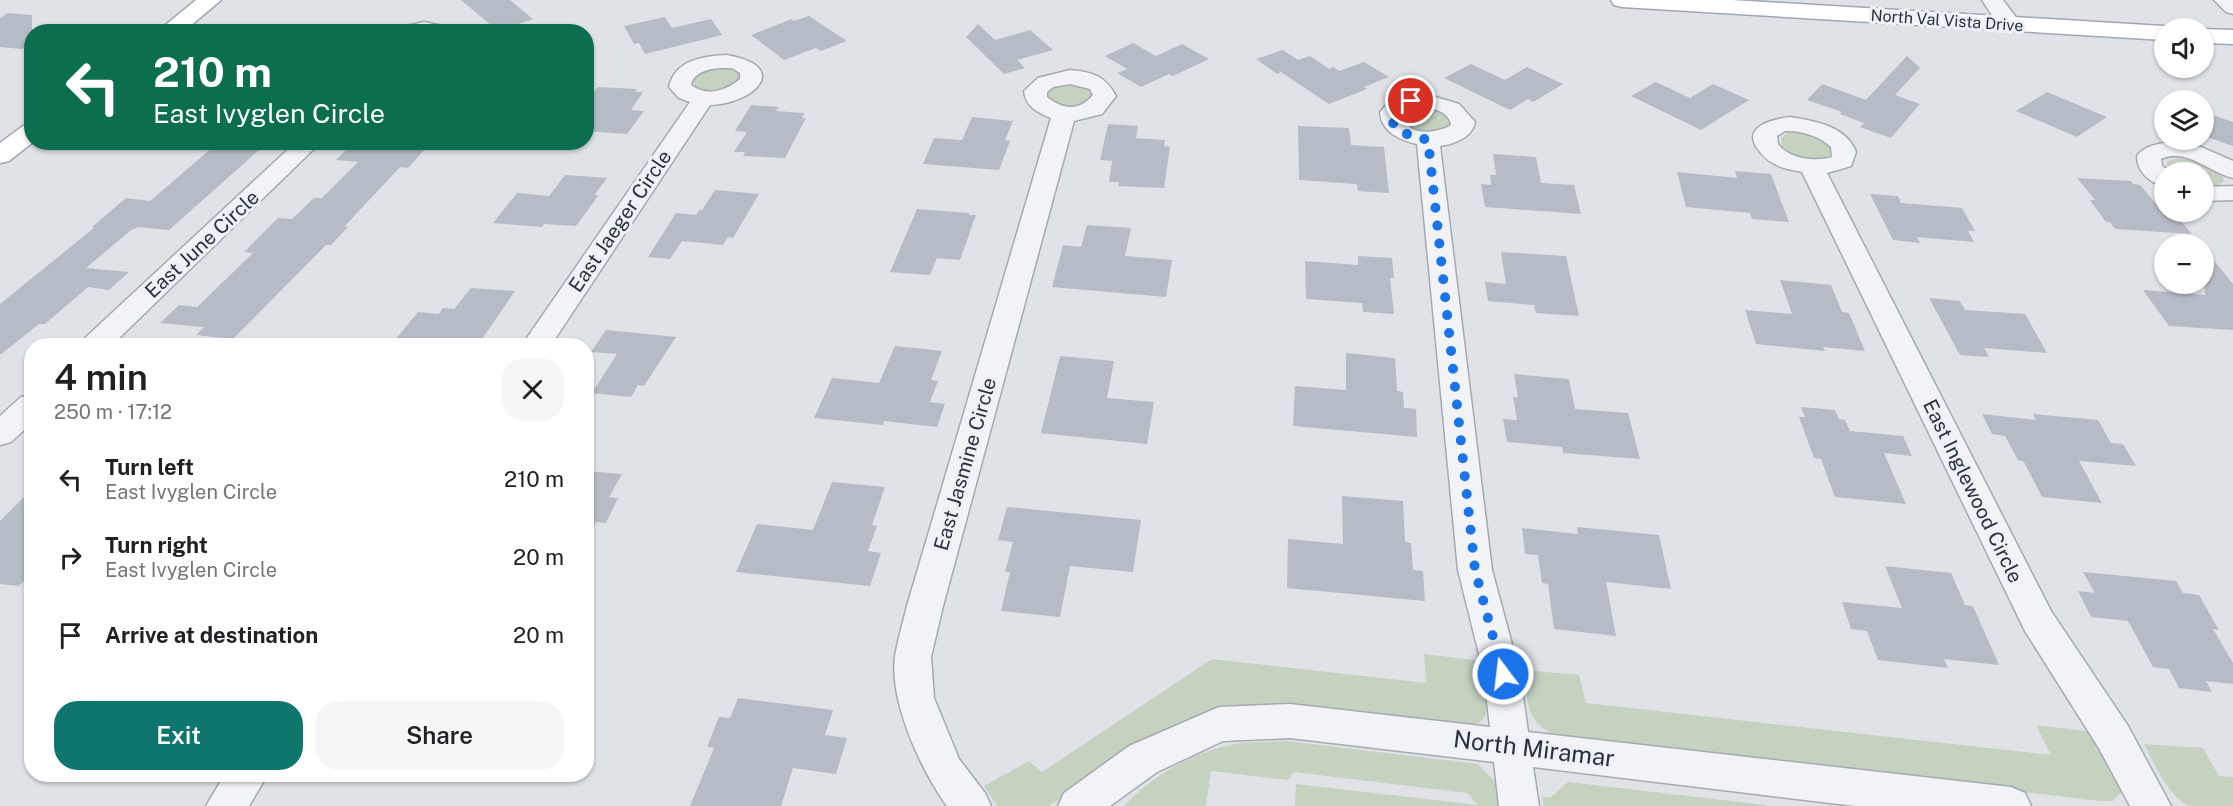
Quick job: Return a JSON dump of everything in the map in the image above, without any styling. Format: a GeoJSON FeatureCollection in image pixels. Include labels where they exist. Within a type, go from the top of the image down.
{"type":"FeatureCollection","features":[{"type":"Feature","properties":{"kind":"main road"},"geometry":{"type":"LineString","coordinates":[[178,24],[210,0]]}},
{"type":"Feature","properties":{"kind":"main road","name":"North Val Vista Drive"},"geometry":{"type":"LineString","coordinates":[[1622,0],[2154,32]]}},
{"type":"Feature","properties":{"kind":"main road"},"geometry":{"type":"LineString","coordinates":[[2214,36],[2233,37]]}},
{"type":"Feature","properties":{"kind":"main road"},"geometry":{"type":"LineString","coordinates":[[0,155],[24,137]]}},
{"type":"Feature","properties":{"kind":"street"},"geometry":{"type":"LineString","coordinates":[[1992,0],[2011,24]]}},
{"type":"Feature","properties":{"kind":"street"},"geometry":{"type":"LineString","coordinates":[[2224,0],[2233,8]]}},
{"type":"Feature","properties":{"kind":"street","name":"East Jaeger Circle"},"geometry":{"type":"LineString","coordinates":[[541,338],[704,98]]}},
{"type":"Feature","properties":{"kind":"street","name":"East Jasmine Circle"},"geometry":{"type":"LineString","coordinates":[[971,806],[944,770],[915,698],[913,657],[928,594],[1065,114]]}},
{"type":"Feature","properties":{"kind":"street"},"geometry":{"type":"LineString","coordinates":[[1428,140],[1475,570],[1503,674],[1519,806]]}},
{"type":"Feature","properties":{"kind":"street","name":"East June Circle"},"geometry":{"type":"LineString","coordinates":[[102,338],[302,150]]}},
{"type":"Feature","properties":{"kind":"street"},"geometry":{"type":"LineString","coordinates":[[2154,171],[2148,162],[2149,156],[2164,150],[2177,150],[2207,157],[2233,171]]}},
{"type":"Feature","properties":{"kind":"street","name":"East Inglewood Circle"},"geometry":{"type":"LineString","coordinates":[[1812,167],[2038,621],[2114,738],[2151,806]]}},
{"type":"Feature","properties":{"kind":"street"},"geometry":{"type":"LineString","coordinates":[[2217,194],[2233,216]]}},
{"type":"Feature","properties":{"kind":"street"},"geometry":{"type":"LineString","coordinates":[[0,434],[24,412]]}},
{"type":"Feature","properties":{"kind":"street","name":"North Miramar"},"geometry":{"type":"LineString","coordinates":[[1082,805],[1143,759],[1184,738],[1219,724],[1290,721],[2011,806]]}},
{"type":"Feature","properties":{"kind":"street"},"geometry":{"type":"LineString","coordinates":[[226,806],[242,782]]}},
{"type":"Feature","properties":{"kind":"green space"},"geometry":{"type":"Polygon","coordinates":[[[713,68],[731,68],[740,74],[739,81],[728,88],[712,93],[695,86],[694,79],[702,72],[713,68]]]}},
{"type":"Feature","properties":{"kind":"green space"},"geometry":{"type":"Polygon","coordinates":[[[1070,84],[1088,88],[1093,94],[1091,101],[1069,111],[1048,99],[1048,93],[1055,86],[1070,84]]]}},
{"type":"Feature","properties":{"kind":"green space"},"geometry":{"type":"Polygon","coordinates":[[[1421,107],[1440,111],[1449,120],[1450,125],[1427,135],[1411,128],[1403,114],[1408,110],[1421,107]]]}},
{"type":"Feature","properties":{"kind":"green space"},"geometry":{"type":"Polygon","coordinates":[[[1788,133],[1811,135],[1826,142],[1832,151],[1831,154],[1813,162],[1791,153],[1782,146],[1781,138],[1788,133]]]}},
{"type":"Feature","properties":{"kind":"green space"},"geometry":{"type":"Polygon","coordinates":[[[2178,158],[2199,162],[2167,162],[2178,158]]]}},
{"type":"Feature","properties":{"kind":"green space"},"geometry":{"type":"Polygon","coordinates":[[[2214,170],[2222,174],[2224,181],[2215,188],[2214,170]]]}},
{"type":"Feature","properties":{"kind":"green space"},"geometry":{"type":"Polygon","coordinates":[[[1424,654],[1482,661],[1488,701],[1487,711],[1477,724],[1466,726],[1276,704],[1233,708],[1203,714],[1160,731],[1049,806],[997,806],[984,786],[1029,761],[1042,772],[1212,659],[1426,683],[1424,654]]]}},
{"type":"Feature","properties":{"kind":"green space"},"geometry":{"type":"Polygon","coordinates":[[[1524,670],[1579,675],[1586,703],[2051,755],[2036,725],[2094,732],[2123,791],[2113,801],[2101,801],[1560,738],[1539,725],[1530,711],[1524,670]]]}},
{"type":"Feature","properties":{"kind":"green space"},"geometry":{"type":"Polygon","coordinates":[[[1287,741],[1478,764],[1499,786],[1502,806],[1295,806],[1296,784],[1478,805],[1467,793],[1294,772],[1288,780],[1211,771],[1206,806],[1124,806],[1157,778],[1195,756],[1238,744],[1287,741]]]}},
{"type":"Feature","properties":{"kind":"green space"},"geometry":{"type":"Polygon","coordinates":[[[2144,744],[2203,748],[2219,776],[2233,777],[2233,806],[2191,806],[2184,803],[2176,797],[2163,780],[2144,744]]]}},
{"type":"Feature","properties":{"kind":"green space"},"geometry":{"type":"Polygon","coordinates":[[[1568,782],[1766,806],[1544,806],[1542,796],[1550,798],[1568,782]]]}},
{"type":"Feature","properties":{"kind":"building"},"geometry":{"type":"Polygon","coordinates":[[[461,0],[510,0],[533,19],[518,24],[490,24],[461,0]]]}},
{"type":"Feature","properties":{"kind":"building"},"geometry":{"type":"Polygon","coordinates":[[[8,13],[32,15],[32,24],[24,24],[24,48],[0,47],[0,18],[8,13]]]}},
{"type":"Feature","properties":{"kind":"building"},"geometry":{"type":"Polygon","coordinates":[[[809,16],[847,41],[821,51],[816,48],[784,60],[751,35],[792,19],[794,21],[809,16]]]}},
{"type":"Feature","properties":{"kind":"building"},"geometry":{"type":"Polygon","coordinates":[[[665,17],[672,28],[711,19],[722,35],[645,54],[639,43],[634,44],[624,26],[665,17]]]}},
{"type":"Feature","properties":{"kind":"building"},"geometry":{"type":"Polygon","coordinates":[[[978,24],[995,40],[1030,30],[1053,50],[1017,60],[1025,68],[1004,74],[966,37],[978,24]]]}},
{"type":"Feature","properties":{"kind":"building"},"geometry":{"type":"Polygon","coordinates":[[[1133,43],[1156,56],[1182,44],[1209,59],[1173,76],[1169,74],[1141,87],[1117,73],[1127,69],[1105,56],[1133,43]]]}},
{"type":"Feature","properties":{"kind":"building"},"geometry":{"type":"Polygon","coordinates":[[[1283,50],[1298,60],[1310,56],[1329,69],[1333,67],[1339,71],[1364,62],[1389,77],[1364,87],[1367,89],[1329,104],[1281,72],[1277,74],[1256,59],[1283,50]]]}},
{"type":"Feature","properties":{"kind":"building"},"geometry":{"type":"Polygon","coordinates":[[[1907,56],[1920,68],[1895,95],[1920,104],[1891,138],[1860,127],[1864,123],[1840,114],[1842,112],[1807,100],[1822,84],[1866,100],[1907,56]]]}},
{"type":"Feature","properties":{"kind":"building"},"geometry":{"type":"Polygon","coordinates":[[[1471,64],[1505,80],[1527,67],[1563,84],[1533,102],[1528,99],[1510,110],[1444,78],[1471,64]]]}},
{"type":"Feature","properties":{"kind":"building"},"geometry":{"type":"Polygon","coordinates":[[[1656,82],[1690,98],[1713,84],[1749,100],[1701,130],[1631,96],[1656,82]]]}},
{"type":"Feature","properties":{"kind":"building"},"geometry":{"type":"Polygon","coordinates":[[[598,87],[637,89],[635,92],[643,92],[631,110],[644,111],[627,134],[594,132],[594,92],[598,87]]]}},
{"type":"Feature","properties":{"kind":"building"},"geometry":{"type":"Polygon","coordinates":[[[2047,92],[2107,117],[2077,137],[2016,111],[2047,92]]]}},
{"type":"Feature","properties":{"kind":"building"},"geometry":{"type":"Polygon","coordinates":[[[751,105],[779,107],[776,111],[804,113],[802,118],[806,118],[785,158],[743,156],[745,152],[734,152],[747,132],[735,131],[751,105]]]}},
{"type":"Feature","properties":{"kind":"building"},"geometry":{"type":"Polygon","coordinates":[[[2214,115],[2233,122],[2233,146],[2214,139],[2214,115]]]}},
{"type":"Feature","properties":{"kind":"building"},"geometry":{"type":"Polygon","coordinates":[[[972,117],[1013,121],[1005,140],[1010,141],[999,170],[923,164],[934,138],[962,140],[972,117]]]}},
{"type":"Feature","properties":{"kind":"building"},"geometry":{"type":"Polygon","coordinates":[[[1108,124],[1138,126],[1136,138],[1165,140],[1164,146],[1170,147],[1164,188],[1118,186],[1119,182],[1109,182],[1112,161],[1100,160],[1108,124]]]}},
{"type":"Feature","properties":{"kind":"building"},"geometry":{"type":"Polygon","coordinates":[[[1298,126],[1349,128],[1351,145],[1384,147],[1389,193],[1358,191],[1357,184],[1299,180],[1298,126]]]}},
{"type":"Feature","properties":{"kind":"building"},"geometry":{"type":"Polygon","coordinates":[[[210,150],[259,150],[169,230],[138,227],[131,230],[86,268],[129,272],[109,290],[88,287],[45,324],[39,324],[0,355],[0,304],[95,227],[92,227],[126,198],[150,201],[210,150]]]}},
{"type":"Feature","properties":{"kind":"building"},"geometry":{"type":"Polygon","coordinates":[[[346,150],[424,150],[408,168],[400,167],[344,227],[348,227],[331,245],[326,245],[234,338],[196,335],[204,327],[160,323],[179,305],[197,307],[253,253],[244,252],[278,218],[292,219],[314,198],[322,198],[358,162],[336,160],[346,150]]]}},
{"type":"Feature","properties":{"kind":"building"},"geometry":{"type":"Polygon","coordinates":[[[1493,154],[1536,157],[1541,183],[1574,185],[1581,214],[1485,207],[1481,184],[1491,185],[1490,175],[1496,175],[1493,154]]]}},
{"type":"Feature","properties":{"kind":"building"},"geometry":{"type":"Polygon","coordinates":[[[1735,171],[1771,174],[1789,222],[1752,219],[1750,213],[1686,207],[1677,172],[1737,178],[1735,171]]]}},
{"type":"Feature","properties":{"kind":"building"},"geometry":{"type":"Polygon","coordinates":[[[565,175],[607,178],[595,194],[598,196],[576,226],[544,224],[542,227],[493,223],[517,193],[549,196],[565,175]]]}},
{"type":"Feature","properties":{"kind":"building"},"geometry":{"type":"Polygon","coordinates":[[[2077,178],[2131,181],[2133,184],[2140,185],[2154,202],[2154,222],[2182,222],[2192,234],[2115,229],[2110,222],[2106,222],[2090,200],[2095,200],[2077,178]]]}},
{"type":"Feature","properties":{"kind":"building"},"geometry":{"type":"Polygon","coordinates":[[[715,190],[759,194],[733,238],[728,237],[723,245],[682,241],[670,259],[648,257],[676,213],[696,215],[715,190]]]}},
{"type":"Feature","properties":{"kind":"building"},"geometry":{"type":"Polygon","coordinates":[[[1870,194],[1898,196],[1901,203],[1962,208],[1975,231],[1968,231],[1974,242],[1917,237],[1920,243],[1893,240],[1870,194]]]}},
{"type":"Feature","properties":{"kind":"building"},"geometry":{"type":"Polygon","coordinates":[[[917,209],[976,215],[960,260],[937,258],[930,275],[890,272],[917,209]]]}},
{"type":"Feature","properties":{"kind":"building"},"geometry":{"type":"Polygon","coordinates":[[[1087,225],[1131,228],[1125,256],[1172,260],[1166,297],[1052,287],[1063,245],[1081,247],[1087,225]]]}},
{"type":"Feature","properties":{"kind":"building"},"geometry":{"type":"Polygon","coordinates":[[[1501,252],[1566,256],[1579,316],[1536,313],[1534,305],[1488,301],[1485,282],[1506,284],[1501,252]]]}},
{"type":"Feature","properties":{"kind":"building"},"geometry":{"type":"Polygon","coordinates":[[[1358,256],[1392,258],[1394,278],[1390,278],[1394,314],[1363,312],[1362,303],[1306,299],[1305,261],[1358,265],[1358,256]]]}},
{"type":"Feature","properties":{"kind":"building"},"geometry":{"type":"Polygon","coordinates":[[[2214,260],[2233,284],[2233,330],[2169,326],[2143,290],[2154,291],[2154,294],[2214,294],[2214,260]]]}},
{"type":"Feature","properties":{"kind":"building"},"geometry":{"type":"Polygon","coordinates":[[[1780,280],[1831,285],[1842,312],[1849,313],[1865,351],[1823,347],[1825,351],[1756,344],[1745,310],[1792,314],[1780,280]]]}},
{"type":"Feature","properties":{"kind":"building"},"geometry":{"type":"Polygon","coordinates":[[[471,288],[515,291],[483,338],[397,338],[418,312],[439,314],[443,308],[454,309],[471,288]]]}},
{"type":"Feature","properties":{"kind":"building"},"geometry":{"type":"Polygon","coordinates":[[[1929,298],[1960,301],[1965,310],[2025,314],[2047,353],[1984,348],[1989,357],[1960,355],[1929,298]]]}},
{"type":"Feature","properties":{"kind":"building"},"geometry":{"type":"Polygon","coordinates":[[[606,330],[676,337],[644,386],[638,385],[631,397],[594,393],[617,354],[594,352],[594,348],[606,330]]]}},
{"type":"Feature","properties":{"kind":"building"},"geometry":{"type":"Polygon","coordinates":[[[895,346],[942,351],[931,380],[938,381],[930,402],[945,404],[937,427],[884,421],[883,425],[814,418],[832,378],[879,383],[895,346]]]}},
{"type":"Feature","properties":{"kind":"building"},"geometry":{"type":"Polygon","coordinates":[[[1346,353],[1395,358],[1397,391],[1403,392],[1404,408],[1416,409],[1417,437],[1293,426],[1295,386],[1346,390],[1346,353]]]}},
{"type":"Feature","properties":{"kind":"building"},"geometry":{"type":"Polygon","coordinates":[[[1060,356],[1114,361],[1107,398],[1154,402],[1147,444],[1041,433],[1060,356]]]}},
{"type":"Feature","properties":{"kind":"building"},"geometry":{"type":"Polygon","coordinates":[[[1514,374],[1569,379],[1575,409],[1628,413],[1640,459],[1563,453],[1562,447],[1507,442],[1503,419],[1517,420],[1513,397],[1518,398],[1514,374]]]}},
{"type":"Feature","properties":{"kind":"building"},"geometry":{"type":"Polygon","coordinates":[[[1801,407],[1835,410],[1839,419],[1845,420],[1850,431],[1903,436],[1912,456],[1884,453],[1906,504],[1835,497],[1821,459],[1814,458],[1799,417],[1805,417],[1801,407]]]}},
{"type":"Feature","properties":{"kind":"building"},"geometry":{"type":"Polygon","coordinates":[[[1982,414],[2036,420],[2033,414],[2098,420],[2111,443],[2123,444],[2136,466],[2079,461],[2102,503],[2042,497],[2024,462],[2018,460],[2005,436],[1992,434],[1982,414]]]}},
{"type":"Feature","properties":{"kind":"building"},"geometry":{"type":"Polygon","coordinates":[[[594,472],[622,474],[609,497],[618,498],[606,523],[596,522],[594,526],[594,472]]]}},
{"type":"Feature","properties":{"kind":"building"},"geometry":{"type":"Polygon","coordinates":[[[832,482],[885,487],[872,525],[877,526],[868,551],[881,553],[870,586],[736,572],[757,524],[813,530],[832,482]]]}},
{"type":"Feature","properties":{"kind":"building"},"geometry":{"type":"Polygon","coordinates":[[[1342,496],[1403,501],[1405,542],[1411,543],[1413,570],[1423,571],[1425,601],[1287,588],[1288,539],[1343,544],[1342,496]]]}},
{"type":"Feature","properties":{"kind":"building"},"geometry":{"type":"Polygon","coordinates":[[[24,497],[24,581],[19,586],[0,584],[0,521],[24,497]]]}},
{"type":"Feature","properties":{"kind":"building"},"geometry":{"type":"Polygon","coordinates":[[[1007,507],[1141,520],[1133,572],[1070,566],[1060,617],[1001,611],[1010,572],[1005,572],[1013,542],[998,540],[1007,507]]]}},
{"type":"Feature","properties":{"kind":"building"},"geometry":{"type":"Polygon","coordinates":[[[1577,527],[1659,535],[1671,589],[1606,582],[1616,636],[1554,629],[1548,584],[1542,583],[1538,555],[1525,554],[1522,528],[1578,534],[1577,527]]]}},
{"type":"Feature","properties":{"kind":"building"},"geometry":{"type":"Polygon","coordinates":[[[1885,566],[1951,573],[1965,605],[1973,606],[1999,665],[1944,659],[1948,668],[1878,660],[1867,631],[1851,629],[1842,602],[1902,608],[1885,566]]]}},
{"type":"Feature","properties":{"kind":"building"},"geometry":{"type":"Polygon","coordinates":[[[2083,572],[2176,581],[2183,593],[2199,595],[2219,630],[2213,629],[2233,663],[2233,684],[2206,681],[2212,692],[2179,688],[2169,669],[2153,667],[2128,621],[2091,617],[2078,591],[2095,593],[2083,572]]]}},
{"type":"Feature","properties":{"kind":"building"},"geometry":{"type":"Polygon","coordinates":[[[738,698],[833,710],[825,735],[847,738],[836,774],[793,768],[781,806],[690,806],[714,748],[707,747],[719,717],[730,718],[738,698]]]}},
{"type":"Feature","properties":{"kind":"route"},"geometry":{"type":"LineString","coordinates":[[1411,101],[1394,108],[1390,114],[1390,120],[1403,133],[1428,140],[1475,570],[1503,674]]}}]}
